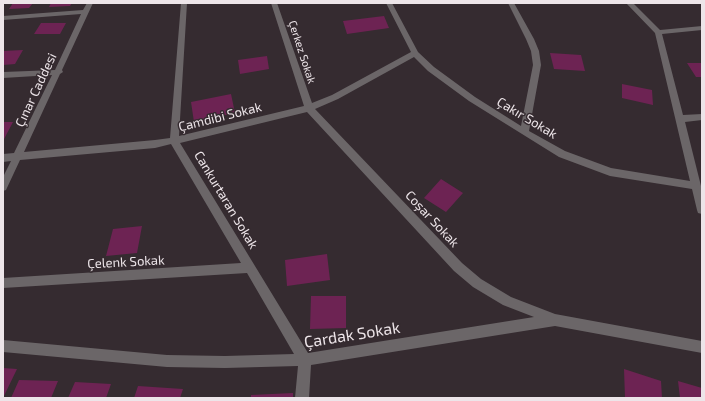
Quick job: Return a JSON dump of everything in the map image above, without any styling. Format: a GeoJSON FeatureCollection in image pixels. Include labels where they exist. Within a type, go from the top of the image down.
{"type":"FeatureCollection","features":[{"type":"Feature","properties":{"kind":"street","name":"Çınar Caddesi"},"geometry":{"type":"LineString","coordinates":[[3,187],[59,72],[90,3]]}},
{"type":"Feature","properties":{"kind":"street"},"geometry":{"type":"LineString","coordinates":[[174,141],[184,3]]}},
{"type":"Feature","properties":{"kind":"street","name":"Çerkez Sokak"},"geometry":{"type":"LineString","coordinates":[[274,3],[309,108]]}},
{"type":"Feature","properties":{"kind":"street","name":"Çakır Sokak"},"geometry":{"type":"LineString","coordinates":[[389,3],[415,53],[431,69],[448,83],[524,132],[562,154],[610,172],[696,186]]}},
{"type":"Feature","properties":{"kind":"street"},"geometry":{"type":"LineString","coordinates":[[511,3],[530,39],[535,51],[537,65],[524,132]]}},
{"type":"Feature","properties":{"kind":"street"},"geometry":{"type":"LineString","coordinates":[[629,3],[658,32],[702,210]]}},
{"type":"Feature","properties":{"kind":"street"},"geometry":{"type":"LineString","coordinates":[[3,18],[86,12]]}},
{"type":"Feature","properties":{"kind":"street"},"geometry":{"type":"LineString","coordinates":[[658,32],[702,28]]}},
{"type":"Feature","properties":{"kind":"street","name":"Çamdibi Sokak"},"geometry":{"type":"LineString","coordinates":[[3,158],[174,141],[309,108],[335,97],[415,53]]}},
{"type":"Feature","properties":{"kind":"street"},"geometry":{"type":"LineString","coordinates":[[3,75],[59,72]]}},
{"type":"Feature","properties":{"kind":"street","name":"Coşar Sokak"},"geometry":{"type":"LineString","coordinates":[[309,108],[458,267],[477,283],[507,301],[555,320]]}},
{"type":"Feature","properties":{"kind":"street"},"geometry":{"type":"LineString","coordinates":[[679,119],[702,117]]}},
{"type":"Feature","properties":{"kind":"street","name":"Cankurtaran Sokak"},"geometry":{"type":"LineString","coordinates":[[174,141],[305,360]]}},
{"type":"Feature","properties":{"kind":"street","name":"Çelenk Sokak"},"geometry":{"type":"LineString","coordinates":[[3,283],[250,268]]}},
{"type":"Feature","properties":{"kind":"street","name":"Çardak Sokak"},"geometry":{"type":"LineString","coordinates":[[3,346],[167,361],[225,362],[305,360],[555,320],[702,347]]}},
{"type":"Feature","properties":{"kind":"street"},"geometry":{"type":"LineString","coordinates":[[302,398],[305,360]]}},
{"type":"Feature","properties":{"kind":"building"},"geometry":{"type":"Polygon","coordinates":[[[13,3],[33,3],[29,8],[9,9],[13,3]]]}},
{"type":"Feature","properties":{"kind":"building"},"geometry":{"type":"Polygon","coordinates":[[[51,3],[72,3],[70,6],[49,7],[51,3]]]}},
{"type":"Feature","properties":{"kind":"building"},"geometry":{"type":"Polygon","coordinates":[[[384,16],[389,28],[347,34],[343,21],[384,16]]]}},
{"type":"Feature","properties":{"kind":"building"},"geometry":{"type":"Polygon","coordinates":[[[41,23],[66,23],[60,34],[34,34],[41,23]]]}},
{"type":"Feature","properties":{"kind":"building"},"geometry":{"type":"Polygon","coordinates":[[[23,50],[15,64],[3,65],[3,51],[23,50]]]}},
{"type":"Feature","properties":{"kind":"building"},"geometry":{"type":"Polygon","coordinates":[[[550,53],[581,55],[585,71],[554,69],[550,53]]]}},
{"type":"Feature","properties":{"kind":"building"},"geometry":{"type":"Polygon","coordinates":[[[267,56],[269,69],[240,74],[238,60],[267,56]]]}},
{"type":"Feature","properties":{"kind":"building"},"geometry":{"type":"Polygon","coordinates":[[[687,63],[702,63],[702,77],[696,77],[687,63]]]}},
{"type":"Feature","properties":{"kind":"building"},"geometry":{"type":"Polygon","coordinates":[[[622,84],[652,90],[653,105],[622,98],[622,84]]]}},
{"type":"Feature","properties":{"kind":"building"},"geometry":{"type":"Polygon","coordinates":[[[231,94],[235,113],[194,122],[191,102],[231,94]]]}},
{"type":"Feature","properties":{"kind":"building"},"geometry":{"type":"Polygon","coordinates":[[[3,122],[13,122],[3,141],[3,122]]]}},
{"type":"Feature","properties":{"kind":"building"},"geometry":{"type":"Polygon","coordinates":[[[441,179],[463,193],[446,212],[424,198],[441,179]]]}},
{"type":"Feature","properties":{"kind":"building"},"geometry":{"type":"Polygon","coordinates":[[[142,226],[137,253],[106,256],[113,229],[142,226]]]}},
{"type":"Feature","properties":{"kind":"building"},"geometry":{"type":"Polygon","coordinates":[[[327,254],[330,280],[287,286],[285,260],[327,254]]]}},
{"type":"Feature","properties":{"kind":"building"},"geometry":{"type":"Polygon","coordinates":[[[311,296],[346,296],[346,328],[310,329],[311,296]]]}},
{"type":"Feature","properties":{"kind":"building"},"geometry":{"type":"Polygon","coordinates":[[[3,368],[17,369],[3,398],[3,368]]]}},
{"type":"Feature","properties":{"kind":"building"},"geometry":{"type":"Polygon","coordinates":[[[624,369],[661,381],[662,398],[625,398],[624,369]]]}},
{"type":"Feature","properties":{"kind":"building"},"geometry":{"type":"Polygon","coordinates":[[[19,380],[58,381],[51,398],[11,398],[19,380]]]}},
{"type":"Feature","properties":{"kind":"building"},"geometry":{"type":"Polygon","coordinates":[[[678,381],[702,388],[702,398],[680,398],[678,381]]]}},
{"type":"Feature","properties":{"kind":"building"},"geometry":{"type":"Polygon","coordinates":[[[75,382],[111,384],[106,398],[68,398],[75,382]]]}},
{"type":"Feature","properties":{"kind":"building"},"geometry":{"type":"Polygon","coordinates":[[[138,386],[183,389],[180,398],[134,398],[138,386]]]}},
{"type":"Feature","properties":{"kind":"building"},"geometry":{"type":"Polygon","coordinates":[[[293,393],[293,398],[251,398],[251,395],[293,393]]]}}]}
